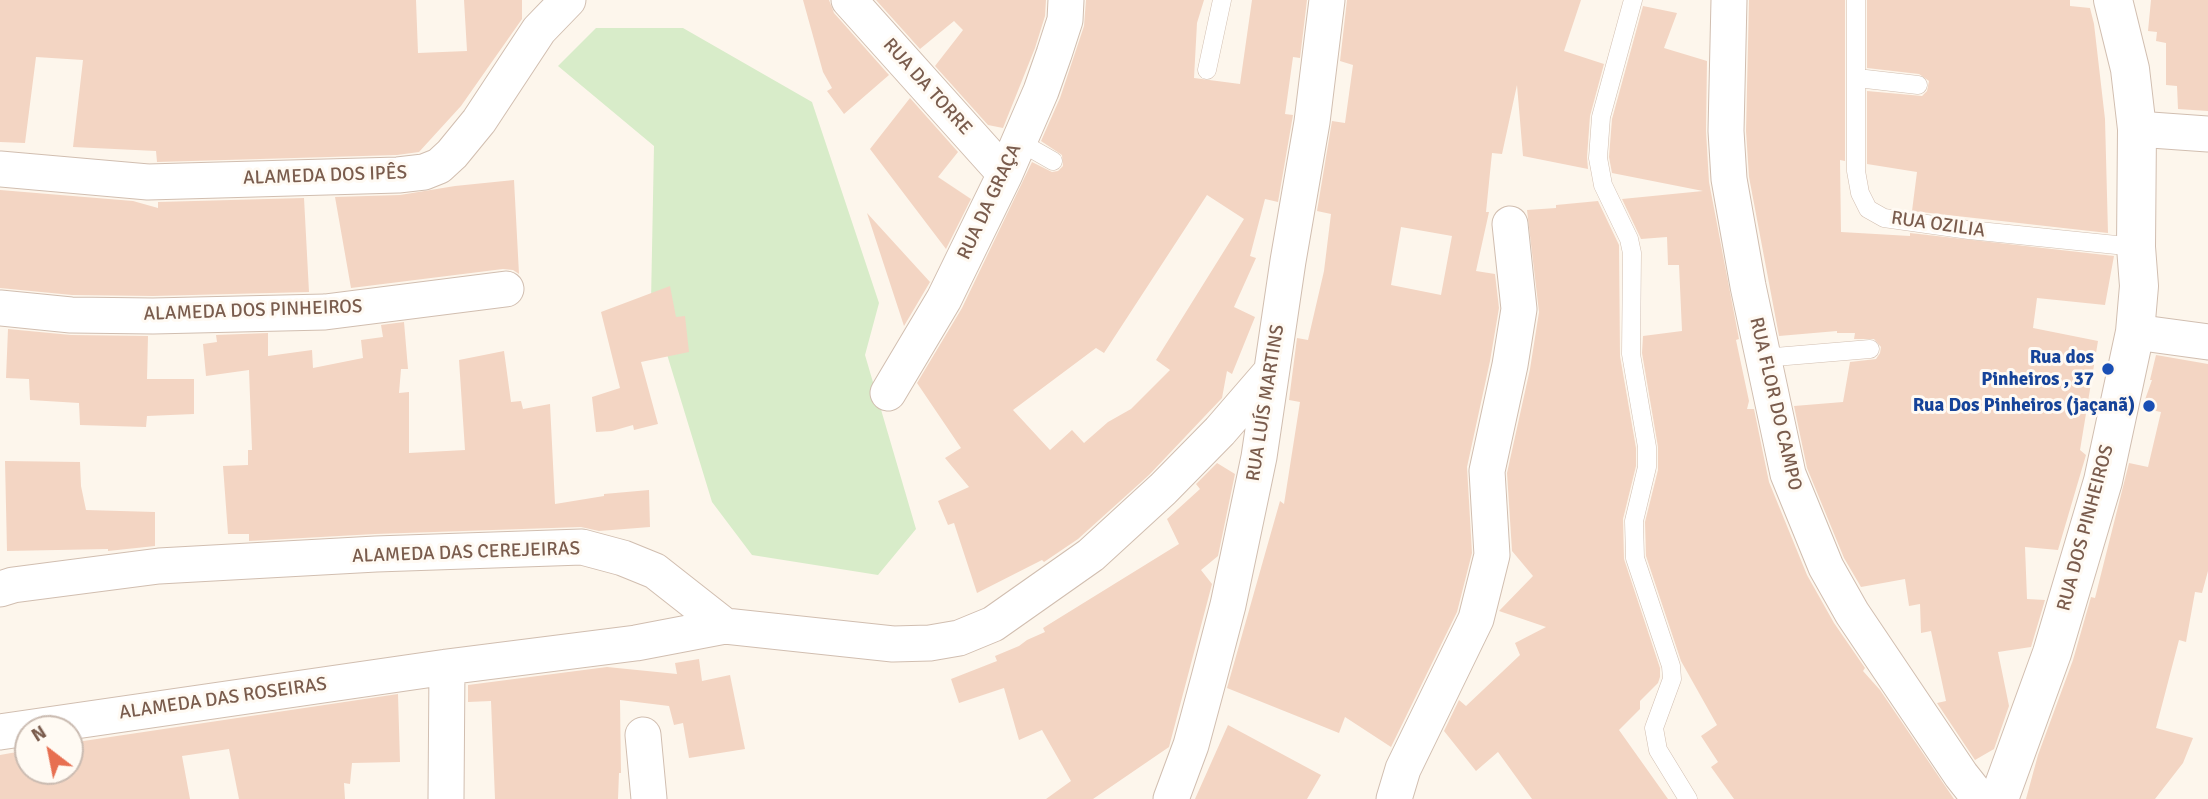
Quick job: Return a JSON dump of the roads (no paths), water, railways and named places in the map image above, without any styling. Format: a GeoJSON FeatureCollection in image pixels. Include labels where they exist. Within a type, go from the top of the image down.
{"type":"FeatureCollection","features":[{"type":"Feature","properties":{"kind":"street","name":"ALAMEDA DOS IPÊS"},"geometry":{"type":"LineString","coordinates":[[0,169],[148,182],[424,172],[439,166],[452,154],[479,121],[539,30],[568,0]]}},
{"type":"Feature","properties":{"kind":"street","name":"RUA DA TORRE"},"geometry":{"type":"LineString","coordinates":[[849,0],[1005,174]]}},
{"type":"Feature","properties":{"kind":"street","name":"RUA DA GRAÇA"},"geometry":{"type":"LineString","coordinates":[[888,393],[944,299],[1005,174],[1054,54],[1065,20],[1066,0]]}},
{"type":"Feature","properties":{"kind":"street","name":"RUA LUÍS MARTINS"},"geometry":{"type":"LineString","coordinates":[[1171,799],[1191,745],[1228,605],[1259,457],[1312,122],[1327,0]]}},
{"type":"Feature","properties":{"kind":"street","name":"RUA FLOR DO CAMPO"},"geometry":{"type":"LineString","coordinates":[[1729,0],[1726,131],[1729,179],[1788,474],[1826,567],[1852,613],[1980,799]]}},
{"type":"Feature","properties":{"kind":"street","name":"RUA DOS PINHEIROS"},"geometry":{"type":"LineString","coordinates":[[1999,799],[2052,653],[2103,481],[2135,332],[2139,286],[2136,247],[2137,129],[2130,69],[2112,0]]}},
{"type":"Feature","properties":{"kind":"street"},"geometry":{"type":"LineString","coordinates":[[2137,129],[2208,134]]}},
{"type":"Feature","properties":{"kind":"street"},"geometry":{"type":"LineString","coordinates":[[1394,799],[1403,769],[1476,619],[1490,566],[1492,537],[1487,471],[1519,309],[1510,223]]}},
{"type":"Feature","properties":{"kind":"street","name":"ALAMEDA DOS PINHEIROS"},"geometry":{"type":"LineString","coordinates":[[0,308],[71,315],[325,312],[506,289]]}},
{"type":"Feature","properties":{"kind":"street"},"geometry":{"type":"LineString","coordinates":[[2135,332],[2208,342]]}},
{"type":"Feature","properties":{"kind":"street"},"geometry":{"type":"LineString","coordinates":[[725,626],[893,644],[930,643],[959,638],[993,624],[1100,547],[1163,489],[1271,372]]}},
{"type":"Feature","properties":{"kind":"street","name":"ALAMEDA DAS CEREJEIRAS"},"geometry":{"type":"LineString","coordinates":[[0,589],[159,566],[376,554],[582,547],[623,558],[655,571],[725,626]]}},
{"type":"Feature","properties":{"kind":"street","name":"ALAMEDA DAS ROSEIRAS"},"geometry":{"type":"LineString","coordinates":[[0,732],[447,667],[636,643],[725,626]]}},
{"type":"Feature","properties":{"kind":"street"},"geometry":{"type":"LineString","coordinates":[[446,799],[447,667]]}},
{"type":"Feature","properties":{"kind":"street"},"geometry":{"type":"LineString","coordinates":[[643,736],[649,799]]}},
{"type":"Feature","properties":{"kind":"lane"},"geometry":{"type":"LineString","coordinates":[[1207,70],[1222,0]]}},
{"type":"Feature","properties":{"kind":"lane"},"geometry":{"type":"LineString","coordinates":[[1633,0],[1601,117],[1598,158],[1603,185],[1629,239],[1632,254],[1631,354],[1647,447],[1647,467],[1633,521],[1635,558],[1671,666],[1672,679],[1654,727],[1658,750],[1688,799]]}},
{"type":"Feature","properties":{"kind":"lane","name":"RUA OZILIA"},"geometry":{"type":"LineString","coordinates":[[1856,0],[1857,171],[1860,193],[1868,209],[1884,218],[1969,230],[2136,247]]}},
{"type":"Feature","properties":{"kind":"lane"},"geometry":{"type":"LineString","coordinates":[[1857,78],[1918,85]]}},
{"type":"Feature","properties":{"kind":"lane"},"geometry":{"type":"LineString","coordinates":[[1018,141],[1053,160]]}},
{"type":"Feature","properties":{"kind":"lane"},"geometry":{"type":"LineString","coordinates":[[1763,358],[1870,349]]}},
{"type":"Feature","properties":{"kind":"place","name":"Rua dos Pinheiros , 37"},"geometry":{"type":"Point","coordinates":[2108,369]}},
{"type":"Feature","properties":{"kind":"place","name":"Rua Dos Pinheiros (jaçanã)"},"geometry":{"type":"Point","coordinates":[2149,406]}}]}
